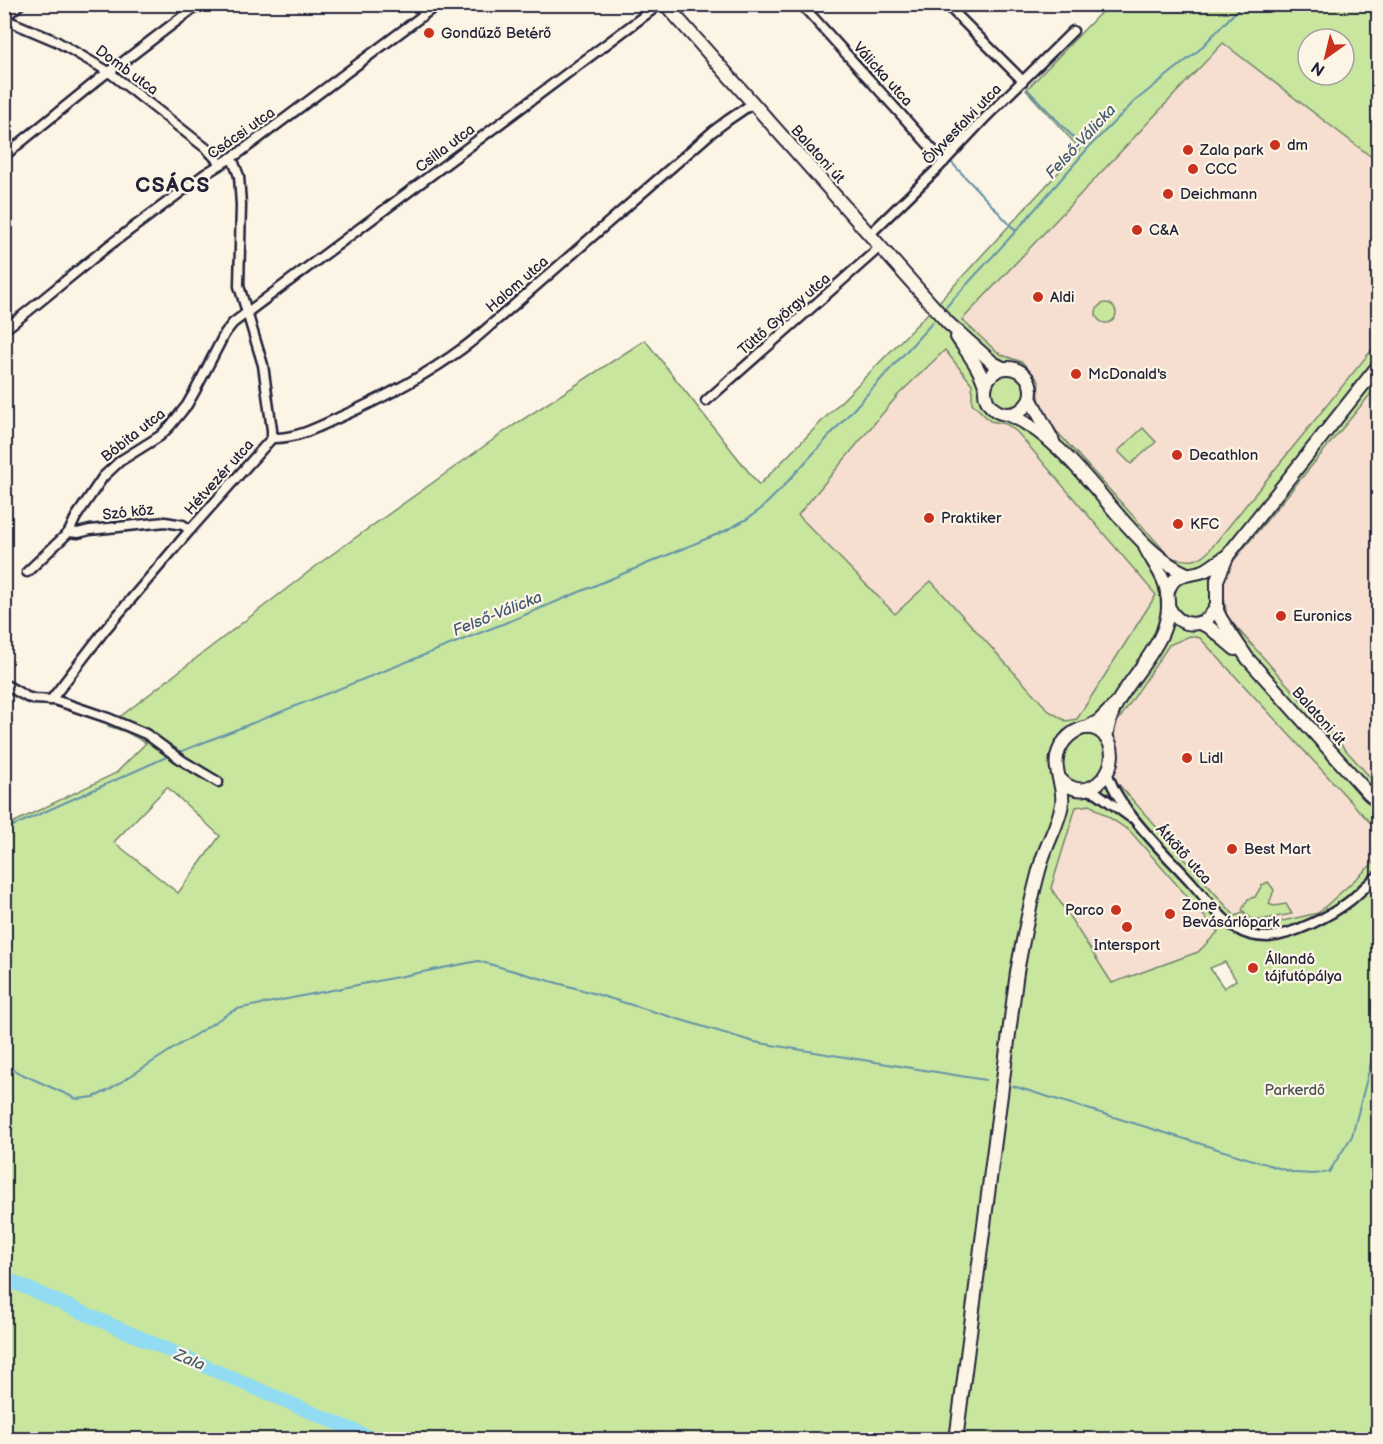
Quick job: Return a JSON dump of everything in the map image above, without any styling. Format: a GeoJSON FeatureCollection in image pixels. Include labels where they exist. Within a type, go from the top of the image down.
{"type":"FeatureCollection","features":[{"type":"Feature","properties":{"kind":"main road","name":"Balatoni út"},"geometry":{"type":"LineString","coordinates":[[665,4],[948,323],[993,363],[1003,368]]}},
{"type":"Feature","properties":{"kind":"main road","name":"Balatoni út"},"geometry":{"type":"LineString","coordinates":[[948,323],[978,369],[985,386]]}},
{"type":"Feature","properties":{"kind":"main road"},"geometry":{"type":"LineString","coordinates":[[1142,541],[1162,578],[1168,602],[1178,619],[1186,623],[1200,623],[1212,615],[1217,597],[1217,580],[1228,555],[1378,366]]}},
{"type":"Feature","properties":{"kind":"main road"},"geometry":{"type":"LineString","coordinates":[[1007,414],[1023,409],[1031,393],[1030,383],[1024,374],[1015,369],[1003,368],[991,374],[985,386],[988,404],[995,411],[1027,424],[1056,445],[1142,541],[1176,569],[1202,575],[1209,580],[1217,597]]}},
{"type":"Feature","properties":{"kind":"main road"},"geometry":{"type":"LineString","coordinates":[[1030,398],[1056,445]]}},
{"type":"Feature","properties":{"kind":"main road"},"geometry":{"type":"LineString","coordinates":[[1157,644],[1168,619],[1168,602],[1172,583],[1179,577],[1204,570],[1228,555]]}},
{"type":"Feature","properties":{"kind":"main road","name":"Balatoni út"},"geometry":{"type":"LineString","coordinates":[[1217,597],[1217,611],[1248,659],[1378,802]]}},
{"type":"Feature","properties":{"kind":"main road"},"geometry":{"type":"LineString","coordinates":[[1086,728],[1099,721],[1115,705],[1157,644],[1169,633],[1186,623]]}},
{"type":"Feature","properties":{"kind":"main road","name":"Balatoni út"},"geometry":{"type":"LineString","coordinates":[[1200,623],[1209,627],[1248,659]]}},
{"type":"Feature","properties":{"kind":"main road"},"geometry":{"type":"LineString","coordinates":[[1106,738],[1115,705]]}},
{"type":"Feature","properties":{"kind":"main road"},"geometry":{"type":"LineString","coordinates":[[956,1440],[1017,972],[1042,860],[1058,820],[1062,802],[1056,760],[1060,747],[1070,735],[1079,729],[1097,730],[1106,738],[1112,752],[1111,763],[1102,780],[1097,785],[1084,790],[1058,820]]}},
{"type":"Feature","properties":{"kind":"main road"},"geometry":{"type":"LineString","coordinates":[[1059,778],[1067,785],[1084,790]]}},
{"type":"Feature","properties":{"kind":"main road","name":"Balatoni út"},"geometry":{"type":"LineString","coordinates":[[1368,793],[1378,808]]}},
{"type":"Feature","properties":{"kind":"street"},"geometry":{"type":"LineString","coordinates":[[4,18],[20,4]]}},
{"type":"Feature","properties":{"kind":"street"},"geometry":{"type":"LineString","coordinates":[[4,156],[199,4]]}},
{"type":"Feature","properties":{"kind":"street","name":"Csácsi utca"},"geometry":{"type":"LineString","coordinates":[[4,330],[107,247],[220,163],[239,153],[438,4]]}},
{"type":"Feature","properties":{"kind":"street","name":"Csilla utca"},"geometry":{"type":"LineString","coordinates":[[247,314],[660,4]]}},
{"type":"Feature","properties":{"kind":"street","name":"Válicka utca"},"geometry":{"type":"LineString","coordinates":[[801,4],[944,162]]}},
{"type":"Feature","properties":{"kind":"street"},"geometry":{"type":"LineString","coordinates":[[946,4],[1023,81]]}},
{"type":"Feature","properties":{"kind":"street","name":"Domb utca"},"geometry":{"type":"LineString","coordinates":[[4,18],[56,41],[110,72],[207,149],[220,163]]}},
{"type":"Feature","properties":{"kind":"street","name":"Ölyvesfalvi utca"},"geometry":{"type":"LineString","coordinates":[[869,235],[1073,31]]}},
{"type":"Feature","properties":{"kind":"street","name":"Halom utca"},"geometry":{"type":"LineString","coordinates":[[272,438],[293,437],[370,404],[400,389],[463,348],[712,132],[753,103]]}},
{"type":"Feature","properties":{"kind":"street","name":"Hétvezér utca"},"geometry":{"type":"LineString","coordinates":[[51,700],[104,631],[272,438],[266,378],[239,286],[241,204],[239,176],[230,158]]}},
{"type":"Feature","properties":{"kind":"street","name":"Tüttő György utca"},"geometry":{"type":"LineString","coordinates":[[706,401],[880,247]]}},
{"type":"Feature","properties":{"kind":"street","name":"Bóbita utca"},"geometry":{"type":"LineString","coordinates":[[27,572],[69,532],[76,517],[103,477],[120,461],[160,436],[179,416],[195,391],[225,333],[233,323],[247,314]]}},
{"type":"Feature","properties":{"kind":"street","name":"Szó köz"},"geometry":{"type":"LineString","coordinates":[[69,532],[78,533],[165,522],[190,530]]}},
{"type":"Feature","properties":{"kind":"street"},"geometry":{"type":"LineString","coordinates":[[4,684],[27,697],[67,704],[146,734],[218,782]]}},
{"type":"Feature","properties":{"kind":"street","name":"Átkötő utca"},"geometry":{"type":"LineString","coordinates":[[1107,771],[1119,798],[1137,823],[1224,918],[1243,933],[1255,936],[1278,936],[1326,916],[1378,878]]}},
{"type":"Feature","properties":{"kind":"street","name":"Átkötő utca"},"geometry":{"type":"LineString","coordinates":[[1084,790],[1097,793],[1137,823]]}},
{"type":"Feature","properties":{"kind":"shaded area"},"geometry":{"type":"Polygon","coordinates":[[[1223,43],[1378,162],[1378,342],[1208,552],[1195,561],[1171,558],[1051,425],[1040,406],[1037,393],[1039,381],[1022,362],[996,351],[961,321],[1223,43]]]}},
{"type":"Feature","properties":{"kind":"shaded area"},"geometry":{"type":"Polygon","coordinates":[[[945,350],[972,384],[990,421],[1006,424],[1017,432],[1156,595],[1077,719],[1066,721],[1049,711],[931,581],[895,614],[798,515],[898,395],[945,350]]]}},
{"type":"Feature","properties":{"kind":"shaded area"},"geometry":{"type":"Polygon","coordinates":[[[1378,385],[1378,786],[1227,617],[1221,576],[1378,385]]]}},
{"type":"Feature","properties":{"kind":"shaded area"},"geometry":{"type":"Polygon","coordinates":[[[1190,636],[1200,638],[1378,831],[1378,859],[1318,913],[1256,927],[1243,913],[1235,916],[1114,779],[1117,745],[1112,730],[1169,645],[1190,636]]]}},
{"type":"Feature","properties":{"kind":"shaded area"},"geometry":{"type":"Polygon","coordinates":[[[1090,805],[1130,831],[1218,932],[1198,952],[1112,983],[1050,888],[1076,807],[1090,805]]]}},
{"type":"Feature","properties":{"kind":"green space","name":"Parkerdő"},"geometry":{"type":"Polygon","coordinates":[[[1108,5],[1378,5],[1378,162],[1223,43],[962,320],[996,351],[1022,362],[1039,381],[1040,404],[1051,425],[1171,558],[1187,560],[1195,560],[1208,552],[1378,342],[1378,385],[1221,576],[1227,617],[1378,786],[1378,831],[1200,638],[1190,636],[1169,645],[1112,730],[1117,745],[1114,779],[1235,916],[1243,913],[1256,927],[1318,913],[1378,859],[1378,1439],[5,1439],[4,827],[116,773],[146,743],[126,732],[108,726],[324,560],[511,427],[645,340],[759,485],[937,304],[1080,149],[1026,90],[1108,5]],[[945,350],[898,395],[798,515],[895,614],[931,581],[1049,711],[1066,721],[1077,719],[1156,595],[1017,432],[1006,424],[990,421],[972,403],[972,384],[945,350]],[[167,787],[114,842],[178,893],[220,836],[167,787]],[[1090,805],[1076,807],[1051,888],[1112,983],[1198,952],[1218,932],[1130,831],[1090,805]],[[1225,962],[1210,968],[1224,988],[1236,980],[1225,962]]]}},
{"type":"Feature","properties":{"kind":"green space"},"geometry":{"type":"Polygon","coordinates":[[[1106,303],[1113,306],[1116,313],[1113,320],[1106,323],[1099,320],[1096,313],[1099,306],[1106,303]]]}},
{"type":"Feature","properties":{"kind":"green space"},"geometry":{"type":"Polygon","coordinates":[[[1143,428],[1156,442],[1131,464],[1118,451],[1143,428]]]}},
{"type":"Feature","properties":{"kind":"green space"},"geometry":{"type":"Polygon","coordinates":[[[1268,882],[1274,890],[1269,904],[1274,906],[1286,904],[1292,914],[1254,921],[1242,910],[1248,899],[1255,897],[1262,885],[1268,882]]]}},
{"type":"Feature","properties":{"kind":"waterway"},"geometry":{"type":"LineString","coordinates":[[808,4],[942,152]]}},
{"type":"Feature","properties":{"kind":"waterway"},"geometry":{"type":"LineString","coordinates":[[940,4],[1014,79]]}},
{"type":"Feature","properties":{"kind":"waterway","name":"Felső-Válicka"},"geometry":{"type":"LineString","coordinates":[[946,307],[1089,147],[1135,101],[1198,51],[1243,4]]}},
{"type":"Feature","properties":{"kind":"waterway"},"geometry":{"type":"LineString","coordinates":[[1028,90],[1080,144],[1089,147]]}},
{"type":"Feature","properties":{"kind":"waterway"},"geometry":{"type":"LineString","coordinates":[[952,163],[1016,231]]}},
{"type":"Feature","properties":{"kind":"waterway","name":"Felső-Válicka"},"geometry":{"type":"LineString","coordinates":[[177,753],[515,619],[725,531],[747,519],[780,490],[933,322]]}},
{"type":"Feature","properties":{"kind":"waterway","name":"Felső-Válicka"},"geometry":{"type":"LineString","coordinates":[[4,830],[171,755]]}},
{"type":"Feature","properties":{"kind":"waterway"},"geometry":{"type":"LineString","coordinates":[[4,1066],[77,1099],[94,1097],[237,1009],[478,961],[754,1042],[985,1080]]}},
{"type":"Feature","properties":{"kind":"waterway"},"geometry":{"type":"LineString","coordinates":[[1013,1086],[1295,1173],[1329,1172],[1352,1136],[1378,1036]]}},
{"type":"Feature","properties":{"kind":"waterway","name":"Zala"},"geometry":{"type":"LineString","coordinates":[[4,1278],[376,1440]]}},
{"type":"Feature","properties":{"kind":"place","name":"Gondűző Betérő"},"geometry":{"type":"Point","coordinates":[429,33]}},
{"type":"Feature","properties":{"kind":"place","name":"dm"},"geometry":{"type":"Point","coordinates":[1275,145]}},
{"type":"Feature","properties":{"kind":"place","name":"Zala park"},"geometry":{"type":"Point","coordinates":[1188,150]}},
{"type":"Feature","properties":{"kind":"place","name":"CCC"},"geometry":{"type":"Point","coordinates":[1193,169]}},
{"type":"Feature","properties":{"kind":"place","name":"Deichmann"},"geometry":{"type":"Point","coordinates":[1168,194]}},
{"type":"Feature","properties":{"kind":"place","name":"C&A"},"geometry":{"type":"Point","coordinates":[1137,230]}},
{"type":"Feature","properties":{"kind":"place","name":"Aldi"},"geometry":{"type":"Point","coordinates":[1038,297]}},
{"type":"Feature","properties":{"kind":"place","name":"McDonald's"},"geometry":{"type":"Point","coordinates":[1076,374]}},
{"type":"Feature","properties":{"kind":"place","name":"Decathlon"},"geometry":{"type":"Point","coordinates":[1177,455]}},
{"type":"Feature","properties":{"kind":"place","name":"Praktiker"},"geometry":{"type":"Point","coordinates":[929,518]}},
{"type":"Feature","properties":{"kind":"place","name":"KFC"},"geometry":{"type":"Point","coordinates":[1178,524]}},
{"type":"Feature","properties":{"kind":"place","name":"Euronics"},"geometry":{"type":"Point","coordinates":[1281,616]}},
{"type":"Feature","properties":{"kind":"place","name":"Lidl"},"geometry":{"type":"Point","coordinates":[1187,758]}},
{"type":"Feature","properties":{"kind":"place","name":"Best Mart"},"geometry":{"type":"Point","coordinates":[1232,849]}},
{"type":"Feature","properties":{"kind":"place","name":"Parco"},"geometry":{"type":"Point","coordinates":[1116,910]}},
{"type":"Feature","properties":{"kind":"place","name":"Zone Bevásárlópark"},"geometry":{"type":"Point","coordinates":[1170,914]}},
{"type":"Feature","properties":{"kind":"place","name":"Intersport"},"geometry":{"type":"Point","coordinates":[1127,927]}},
{"type":"Feature","properties":{"kind":"place","name":"Állandó tájfutópálya"},"geometry":{"type":"Point","coordinates":[1253,968]}},
{"type":"Feature","properties":{"kind":"district","name":"CSÁCS"},"geometry":{"type":"Point","coordinates":[173,185]}}]}
